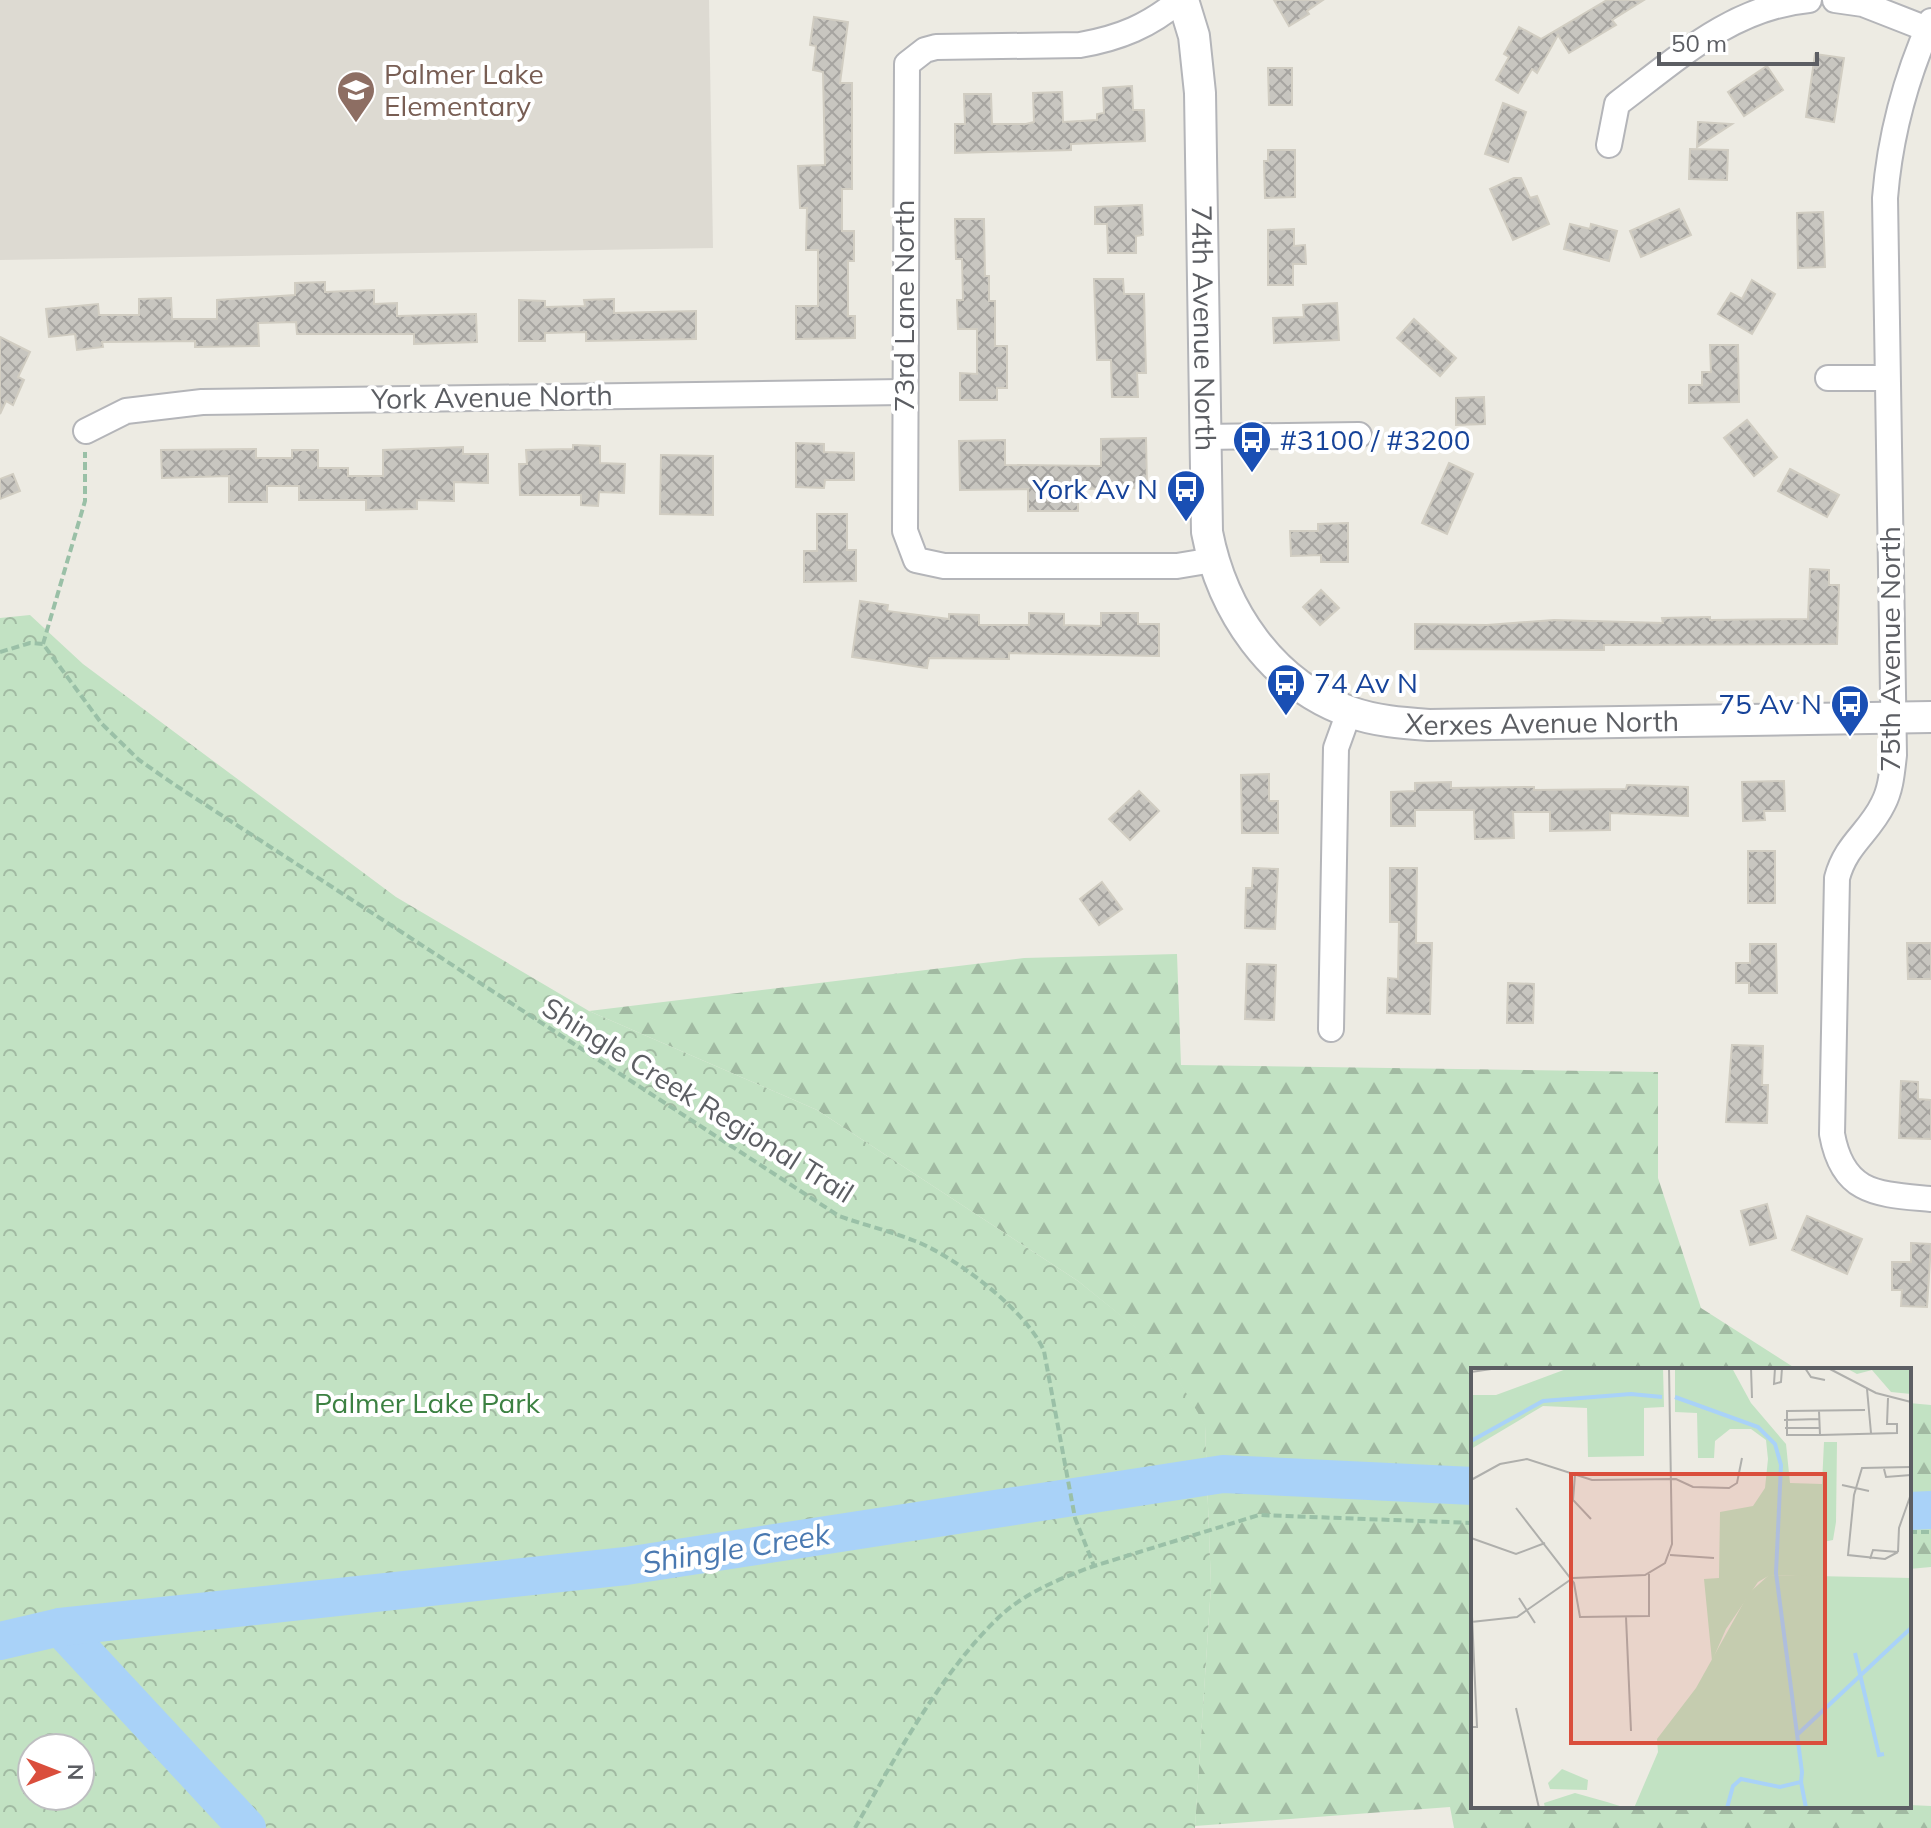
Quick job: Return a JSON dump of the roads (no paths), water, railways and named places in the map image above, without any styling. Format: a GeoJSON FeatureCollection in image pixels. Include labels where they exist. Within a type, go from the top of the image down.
{"type":"FeatureCollection","features":[{"type":"Feature","properties":{"kind":"street","name":"73rd Lane North"},"geometry":{"type":"LineString","coordinates":[[1181,0],[1152,23],[1104,41],[1080,45],[936,47],[917,55],[907,64],[903,392],[905,531],[916,560],[944,566],[1177,566],[1213,560]]}},
{"type":"Feature","properties":{"kind":"street","name":"74th Avenue North"},"geometry":{"type":"LineString","coordinates":[[1181,0],[1194,36],[1200,93],[1204,506],[1213,560],[1229,604],[1259,646],[1305,688],[1349,712]]}},
{"type":"Feature","properties":{"kind":"street"},"geometry":{"type":"LineString","coordinates":[[1609,145],[1617,104],[1713,33],[1746,14],[1785,2],[1809,0]]}},
{"type":"Feature","properties":{"kind":"street"},"geometry":{"type":"LineString","coordinates":[[1835,0],[1863,4],[1929,25]]}},
{"type":"Feature","properties":{"kind":"street","name":"75th Avenue North"},"geometry":{"type":"LineString","coordinates":[[1929,25],[1899,101],[1889,148],[1885,198],[1893,718],[1891,785],[1883,805],[1852,843],[1837,878],[1832,1134],[1836,1157],[1847,1176],[1866,1189],[1931,1199]]}},
{"type":"Feature","properties":{"kind":"street"},"geometry":{"type":"LineString","coordinates":[[1828,378],[1887,378]]}},
{"type":"Feature","properties":{"kind":"street","name":"York Avenue North"},"geometry":{"type":"LineString","coordinates":[[86,431],[126,411],[202,402],[903,392]]}},
{"type":"Feature","properties":{"kind":"street"},"geometry":{"type":"LineString","coordinates":[[1203,437],[1359,435]]}},
{"type":"Feature","properties":{"kind":"street"},"geometry":{"type":"LineString","coordinates":[[1331,1029],[1336,748],[1349,712]]}},
{"type":"Feature","properties":{"kind":"street","name":"Xerxes Avenue North"},"geometry":{"type":"LineString","coordinates":[[1349,712],[1397,722],[1456,726],[1931,717]]}},
{"type":"Feature","properties":{"kind":"waterway","name":"Shingle Creek"},"geometry":{"type":"LineString","coordinates":[[0,1641],[60,1627],[626,1566],[1223,1474],[1471,1486]]}},
{"type":"Feature","properties":{"kind":"waterway","name":"Shingle Creek"},"geometry":{"type":"LineString","coordinates":[[1911,1511],[1931,1510]]}},
{"type":"Feature","properties":{"kind":"waterway"},"geometry":{"type":"LineString","coordinates":[[60,1627],[247,1828]]}},
{"type":"Feature","properties":{"kind":"place","name":"Palmer Lake Elementary"},"geometry":{"type":"Point","coordinates":[356,124]}},
{"type":"Feature","properties":{"kind":"place","name":"#3100 / #3200"},"geometry":{"type":"Point","coordinates":[1252,474]}},
{"type":"Feature","properties":{"kind":"place","name":"York Av N"},"geometry":{"type":"Point","coordinates":[1186,523]}},
{"type":"Feature","properties":{"kind":"place","name":"74 Av N"},"geometry":{"type":"Point","coordinates":[1286,717]}},
{"type":"Feature","properties":{"kind":"place","name":"75 Av N"},"geometry":{"type":"Point","coordinates":[1850,738]}},
{"type":"Feature","properties":{"kind":"park label","name":"Palmer Lake Park"},"geometry":{"type":"Point","coordinates":[427,1403]}}]}
